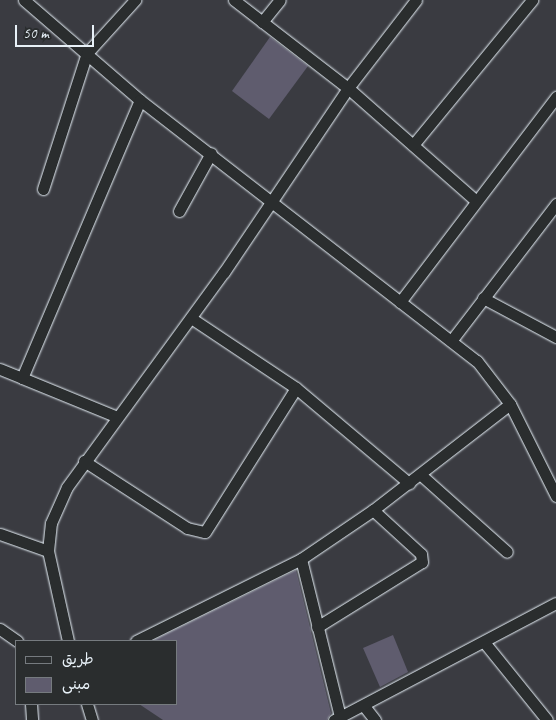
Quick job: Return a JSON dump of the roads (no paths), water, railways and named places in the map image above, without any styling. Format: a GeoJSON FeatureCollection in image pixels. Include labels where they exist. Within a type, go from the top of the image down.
{"type":"FeatureCollection","features":[{"type":"Feature","properties":{"kind":"street"},"geometry":{"type":"LineString","coordinates":[[24,0],[140,100],[211,153],[452,341],[490,373],[510,404],[556,496]]}},
{"type":"Feature","properties":{"kind":"street"},"geometry":{"type":"LineString","coordinates":[[43,189],[87,53],[135,0]]}},
{"type":"Feature","properties":{"kind":"street"},"geometry":{"type":"LineString","coordinates":[[234,0],[348,88],[474,199]]}},
{"type":"Feature","properties":{"kind":"street"},"geometry":{"type":"LineString","coordinates":[[262,22],[280,0]]}},
{"type":"Feature","properties":{"kind":"street"},"geometry":{"type":"LineString","coordinates":[[68,640],[48,552],[55,512],[84,461],[115,416],[191,318],[348,88],[416,0]]}},
{"type":"Feature","properties":{"kind":"street"},"geometry":{"type":"LineString","coordinates":[[413,145],[532,0]]}},
{"type":"Feature","properties":{"kind":"street"},"geometry":{"type":"LineString","coordinates":[[400,302],[474,199],[556,97]]}},
{"type":"Feature","properties":{"kind":"street"},"geometry":{"type":"LineString","coordinates":[[22,378],[140,100]]}},
{"type":"Feature","properties":{"kind":"street"},"geometry":{"type":"LineString","coordinates":[[179,211],[211,153]]}},
{"type":"Feature","properties":{"kind":"street"},"geometry":{"type":"LineString","coordinates":[[452,341],[556,204]]}},
{"type":"Feature","properties":{"kind":"street"},"geometry":{"type":"LineString","coordinates":[[483,298],[556,337]]}},
{"type":"Feature","properties":{"kind":"street"},"geometry":{"type":"LineString","coordinates":[[191,318],[296,388],[409,482]]}},
{"type":"Feature","properties":{"kind":"street"},"geometry":{"type":"LineString","coordinates":[[0,369],[115,416]]}},
{"type":"Feature","properties":{"kind":"street"},"geometry":{"type":"LineString","coordinates":[[84,461],[187,528],[205,532],[296,388]]}},
{"type":"Feature","properties":{"kind":"street"},"geometry":{"type":"LineString","coordinates":[[138,640],[301,558],[374,510],[510,404]]}},
{"type":"Feature","properties":{"kind":"street"},"geometry":{"type":"LineString","coordinates":[[421,474],[507,552]]}},
{"type":"Feature","properties":{"kind":"street"},"geometry":{"type":"LineString","coordinates":[[317,627],[422,562],[421,554],[374,510]]}},
{"type":"Feature","properties":{"kind":"street"},"geometry":{"type":"LineString","coordinates":[[0,534],[48,552]]}},
{"type":"Feature","properties":{"kind":"street"},"geometry":{"type":"LineString","coordinates":[[301,558],[337,719],[556,603]]}},
{"type":"Feature","properties":{"kind":"street"},"geometry":{"type":"LineString","coordinates":[[0,629],[16,640]]}},
{"type":"Feature","properties":{"kind":"street"},"geometry":{"type":"LineString","coordinates":[[484,642],[547,720]]}},
{"type":"Feature","properties":{"kind":"street"},"geometry":{"type":"LineString","coordinates":[[31,705],[32,720]]}},
{"type":"Feature","properties":{"kind":"street"},"geometry":{"type":"LineString","coordinates":[[87,705],[92,720]]}},
{"type":"Feature","properties":{"kind":"street"},"geometry":{"type":"LineString","coordinates":[[364,706],[375,720]]}}]}
